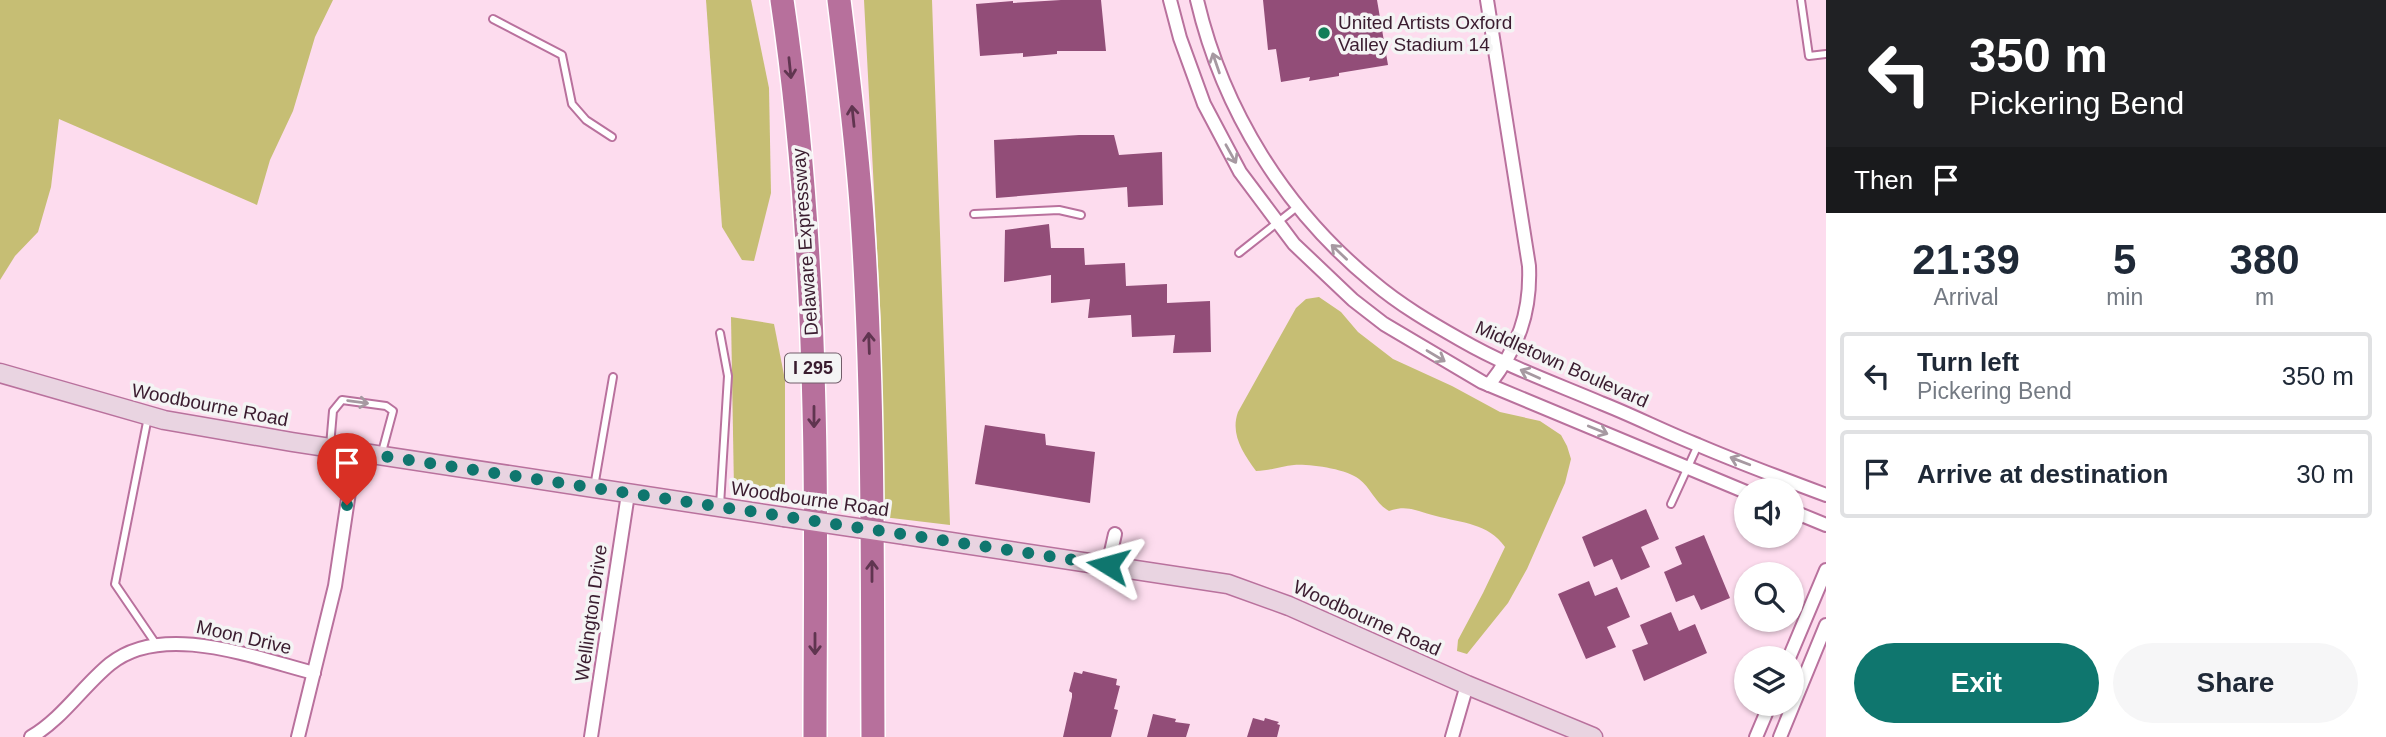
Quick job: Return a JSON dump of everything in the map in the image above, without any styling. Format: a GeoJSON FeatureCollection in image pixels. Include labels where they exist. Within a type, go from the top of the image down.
{"type":"FeatureCollection","features":[{"type":"Feature","properties":{"kind":"highway","name":"Delaware Expressway"},"geometry":{"type":"LineString","coordinates":[[782,0],[797,123],[812,324],[815,410],[815,737]]}},
{"type":"Feature","properties":{"kind":"highway","name":"I 295"},"geometry":{"type":"LineString","coordinates":[[839,0],[862,216],[868,330],[872,457],[873,737]]}},
{"type":"Feature","properties":{"kind":"main road","name":"Woodbourne Road"},"geometry":{"type":"LineString","coordinates":[[0,373],[148,416],[330,448],[1228,584],[1289,606],[1467,685],[1593,737]]}},
{"type":"Feature","properties":{"kind":"street"},"geometry":{"type":"LineString","coordinates":[[1170,0],[1180,38],[1211,119],[1240,172],[1276,223],[1329,280],[1363,308],[1444,361],[1489,385],[1734,487]]}},
{"type":"Feature","properties":{"kind":"street","name":"Middletown Boulevard"},"geometry":{"type":"LineString","coordinates":[[1197,0],[1206,35],[1233,105],[1265,161],[1297,207],[1374,284],[1463,341],[1506,363],[1698,445],[1826,495]]}},
{"type":"Feature","properties":{"kind":"street"},"geometry":{"type":"LineString","coordinates":[[1487,0],[1530,267],[1527,312],[1506,363],[1489,385]]}},
{"type":"Feature","properties":{"kind":"street"},"geometry":{"type":"LineString","coordinates":[[298,737],[335,586],[355,452]]}},
{"type":"Feature","properties":{"kind":"street","name":"Wellington Drive"},"geometry":{"type":"LineString","coordinates":[[591,737],[628,494]]}},
{"type":"Feature","properties":{"kind":"street"},"geometry":{"type":"LineString","coordinates":[[1804,516],[1826,525]]}},
{"type":"Feature","properties":{"kind":"street"},"geometry":{"type":"LineString","coordinates":[[1108,565],[1115,534]]}},
{"type":"Feature","properties":{"kind":"street"},"geometry":{"type":"LineString","coordinates":[[1794,646],[1826,570]]}},
{"type":"Feature","properties":{"kind":"street"},"geometry":{"type":"LineString","coordinates":[[1780,737],[1826,625]]}},
{"type":"Feature","properties":{"kind":"street","name":"Moon Drive"},"geometry":{"type":"LineString","coordinates":[[31,737],[62,714],[113,661],[135,650],[156,644],[188,643],[314,673]]}},
{"type":"Feature","properties":{"kind":"street"},"geometry":{"type":"LineString","coordinates":[[1452,737],[1467,685]]}},
{"type":"Feature","properties":{"kind":"street"},"geometry":{"type":"LineString","coordinates":[[1756,737],[1765,716]]}},
{"type":"Feature","properties":{"kind":"lane"},"geometry":{"type":"LineString","coordinates":[[1801,0],[1810,57],[1826,54]]}},
{"type":"Feature","properties":{"kind":"lane"},"geometry":{"type":"LineString","coordinates":[[493,19],[562,55],[572,104],[586,120],[612,137]]}},
{"type":"Feature","properties":{"kind":"lane"},"geometry":{"type":"LineString","coordinates":[[1239,253],[1297,207]]}},
{"type":"Feature","properties":{"kind":"lane"},"geometry":{"type":"LineString","coordinates":[[974,214],[1059,210],[1081,215]]}},
{"type":"Feature","properties":{"kind":"lane"},"geometry":{"type":"LineString","coordinates":[[719,507],[728,376],[720,333]]}},
{"type":"Feature","properties":{"kind":"lane"},"geometry":{"type":"LineString","coordinates":[[594,488],[613,377]]}},
{"type":"Feature","properties":{"kind":"lane"},"geometry":{"type":"LineString","coordinates":[[330,448],[333,411],[342,400],[386,406],[393,411],[381,456]]}},
{"type":"Feature","properties":{"kind":"lane"},"geometry":{"type":"LineString","coordinates":[[148,416],[115,584],[156,644]]}},
{"type":"Feature","properties":{"kind":"lane"},"geometry":{"type":"LineString","coordinates":[[1671,504],[1698,445]]}},
{"type":"Feature","properties":{"kind":"shaded area"},"geometry":{"type":"Polygon","coordinates":[[[0,0],[333,0],[315,37],[293,111],[270,160],[257,205],[59,119],[51,187],[38,232],[15,256],[0,280],[0,0]]]}},
{"type":"Feature","properties":{"kind":"shaded area"},"geometry":{"type":"Polygon","coordinates":[[[706,0],[751,0],[769,88],[771,193],[754,261],[742,260],[722,227],[706,0]]]}},
{"type":"Feature","properties":{"kind":"shaded area"},"geometry":{"type":"Polygon","coordinates":[[[864,0],[932,0],[950,525],[883,517],[881,324],[864,0]]]}},
{"type":"Feature","properties":{"kind":"shaded area"},"geometry":{"type":"Polygon","coordinates":[[[1319,297],[1341,312],[1358,332],[1393,359],[1500,412],[1540,421],[1561,435],[1567,446],[1571,459],[1565,483],[1527,569],[1508,603],[1467,654],[1457,651],[1458,640],[1505,547],[1498,539],[1483,528],[1407,508],[1389,511],[1359,479],[1337,470],[1301,465],[1256,471],[1239,443],[1236,428],[1238,412],[1296,308],[1306,299],[1319,297]]]}},
{"type":"Feature","properties":{"kind":"shaded area"},"geometry":{"type":"Polygon","coordinates":[[[731,317],[774,324],[785,380],[785,496],[734,490],[731,317]]]}},
{"type":"Feature","properties":{"kind":"building"},"geometry":{"type":"Polygon","coordinates":[[[1101,0],[1106,51],[1057,51],[1057,54],[1023,57],[1023,53],[980,56],[976,4],[1101,0]]]}},
{"type":"Feature","properties":{"kind":"building","name":"United Artists Oxford Valley Stadium 14"},"geometry":{"type":"Polygon","coordinates":[[[1263,0],[1377,0],[1388,65],[1309,81],[1310,77],[1281,82],[1276,49],[1268,50],[1263,0]]]}},
{"type":"Feature","properties":{"kind":"building"},"geometry":{"type":"Polygon","coordinates":[[[1114,135],[1119,155],[1162,152],[1163,205],[1128,207],[1127,187],[996,198],[994,140],[1114,135]]]}},
{"type":"Feature","properties":{"kind":"building"},"geometry":{"type":"Polygon","coordinates":[[[1049,224],[1051,248],[1084,248],[1085,265],[1125,263],[1126,286],[1167,284],[1167,303],[1210,301],[1211,352],[1173,353],[1175,335],[1132,337],[1131,315],[1088,318],[1090,299],[1051,303],[1051,275],[1004,282],[1005,230],[1049,224]]]}},
{"type":"Feature","properties":{"kind":"building"},"geometry":{"type":"Polygon","coordinates":[[[985,425],[1045,434],[1046,445],[1095,452],[1090,503],[975,484],[985,425]]]}},
{"type":"Feature","properties":{"kind":"building"},"geometry":{"type":"Polygon","coordinates":[[[1646,509],[1659,539],[1641,547],[1650,567],[1621,580],[1612,559],[1594,567],[1582,537],[1646,509]]]}},
{"type":"Feature","properties":{"kind":"building"},"geometry":{"type":"Polygon","coordinates":[[[1704,535],[1730,598],[1701,610],[1694,595],[1676,602],[1664,572],[1682,564],[1675,547],[1704,535]]]}},
{"type":"Feature","properties":{"kind":"building"},"geometry":{"type":"Polygon","coordinates":[[[1589,581],[1595,596],[1617,587],[1630,617],[1607,627],[1616,647],[1586,659],[1558,594],[1589,581]]]}},
{"type":"Feature","properties":{"kind":"building"},"geometry":{"type":"Polygon","coordinates":[[[1671,612],[1679,631],[1695,624],[1707,653],[1644,681],[1632,650],[1648,644],[1640,625],[1671,612]]]}},
{"type":"Feature","properties":{"kind":"building"},"geometry":{"type":"Polygon","coordinates":[[[1083,671],[1117,679],[1116,685],[1120,686],[1114,709],[1118,710],[1111,737],[1063,737],[1072,697],[1069,691],[1074,672],[1082,674],[1083,671]]]}},
{"type":"Feature","properties":{"kind":"building"},"geometry":{"type":"Polygon","coordinates":[[[1153,714],[1190,724],[1186,737],[1147,737],[1153,714]]]}},
{"type":"Feature","properties":{"kind":"building"},"geometry":{"type":"Polygon","coordinates":[[[1253,718],[1279,722],[1277,737],[1247,737],[1253,718]]]}},
{"type":"Feature","properties":{"kind":"place","name":"United Artists Oxford Valley Stadium 14"},"geometry":{"type":"Point","coordinates":[1324,33]}},
{"type":"Feature","properties":{"kind":"route"},"geometry":{"type":"LineString","coordinates":[[347,505],[355,452],[1108,565]]}}]}
